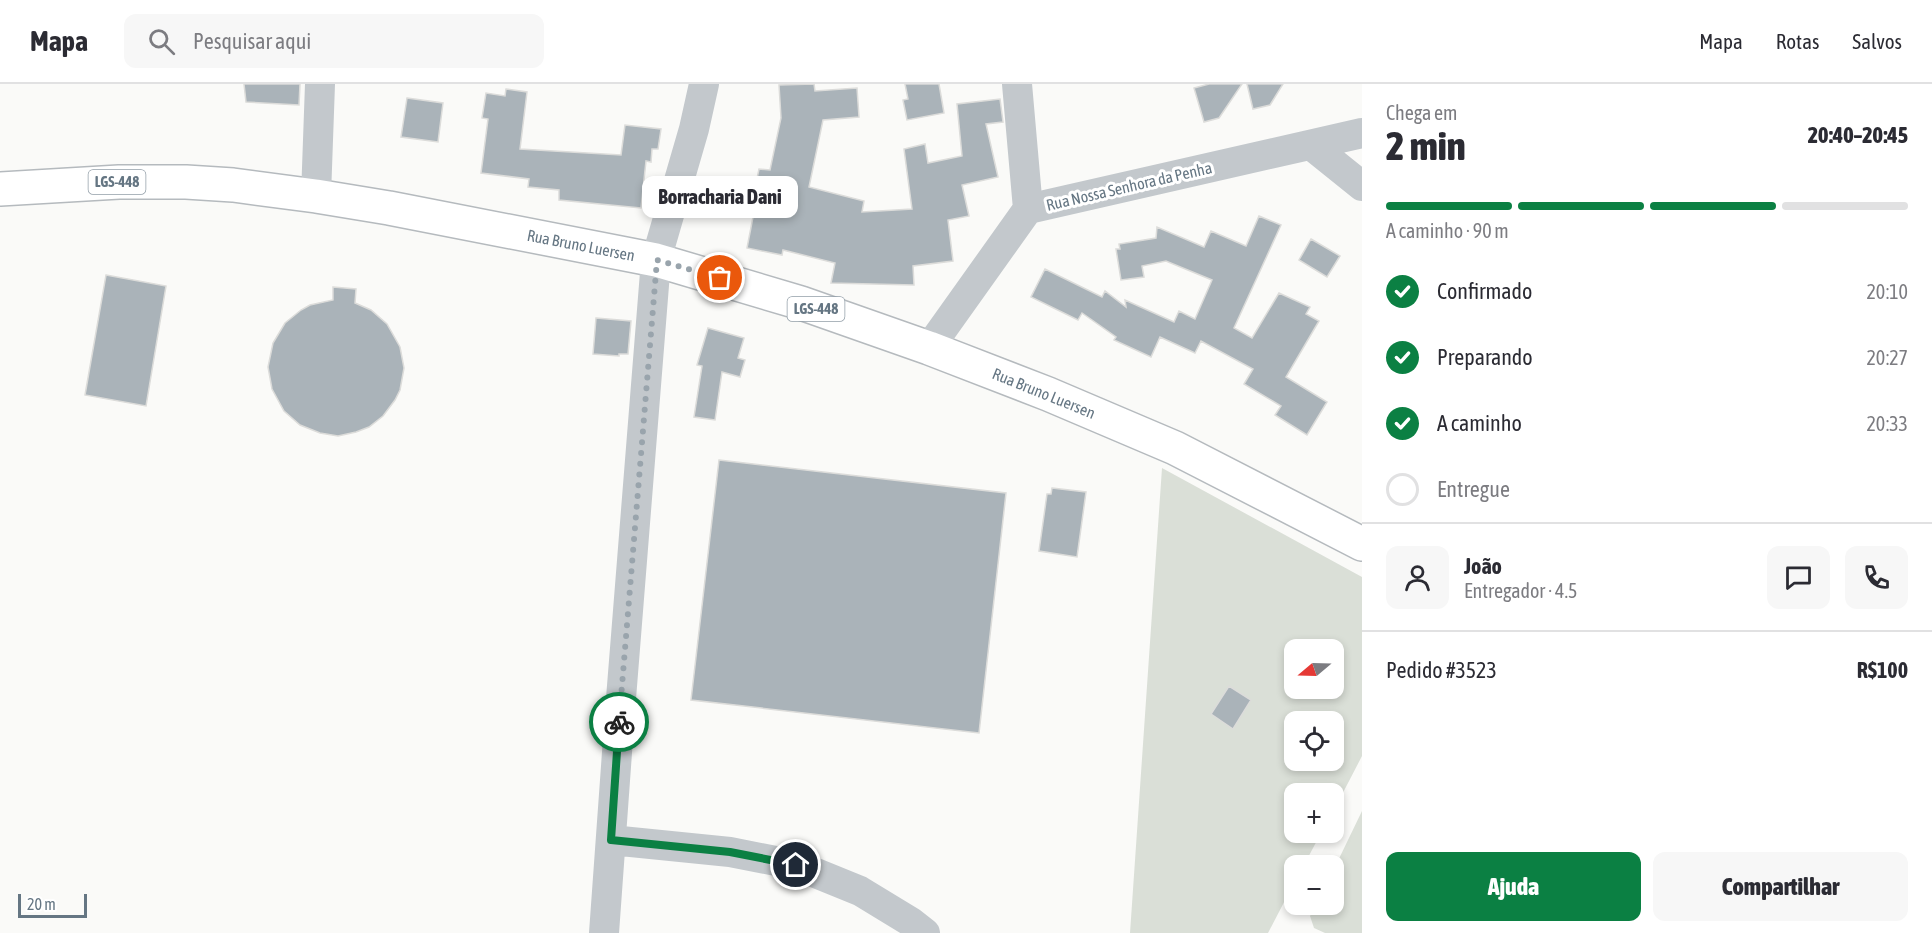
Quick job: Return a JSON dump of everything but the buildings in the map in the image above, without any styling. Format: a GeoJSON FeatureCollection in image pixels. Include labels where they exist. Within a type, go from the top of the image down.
{"type":"FeatureCollection","features":[{"type":"Feature","properties":{"kind":"main road","name":"Rua Bruno Luersen"},"geometry":{"type":"LineString","coordinates":[[0,189],[119,182],[233,185],[389,208],[657,260],[801,303],[929,348],[1058,398],[1175,448],[1362,544]]}},
{"type":"Feature","properties":{"kind":"street"},"geometry":{"type":"LineString","coordinates":[[316,196],[320,84]]}},
{"type":"Feature","properties":{"kind":"street"},"geometry":{"type":"LineString","coordinates":[[604,933],[657,260],[694,129],[704,84]]}},
{"type":"Feature","properties":{"kind":"street"},"geometry":{"type":"LineString","coordinates":[[1017,84],[1029,209]]}},
{"type":"Feature","properties":{"kind":"street","name":"Rua Nossa Senhora da Penha"},"geometry":{"type":"LineString","coordinates":[[929,348],[1029,209],[1362,134]]}},
{"type":"Feature","properties":{"kind":"street"},"geometry":{"type":"LineString","coordinates":[[1311,145],[1362,186]]}},
{"type":"Feature","properties":{"kind":"street"},"geometry":{"type":"LineString","coordinates":[[611,840],[730,852],[796,865],[860,891],[925,933]]}},
{"type":"Feature","properties":{"kind":"shaded area"},"geometry":{"type":"Polygon","coordinates":[[[1162,468],[1362,577],[1362,756],[1344,791],[1344,783],[1284,783],[1284,843],[1316,843],[1309,855],[1284,855],[1284,902],[1268,933],[1130,933],[1162,468]]]}},
{"type":"Feature","properties":{"kind":"shaded area"},"geometry":{"type":"Polygon","coordinates":[[[1362,811],[1362,933],[1325,933],[1314,928],[1310,916],[1344,915],[1344,855],[1341,855],[1362,811]]]}},
{"type":"Feature","properties":{"kind":"way so far"},"geometry":{"type":"LineString","coordinates":[[619,722],[657,260],[720,278]]}},
{"type":"Feature","properties":{"kind":"place","name":"Borracharia Dani"},"geometry":{"type":"Point","coordinates":[720,278]}},
{"type":"Feature","properties":{"kind":"route"},"geometry":{"type":"LineString","coordinates":[[619,722],[611,840],[730,852],[796,865]]}}]}
